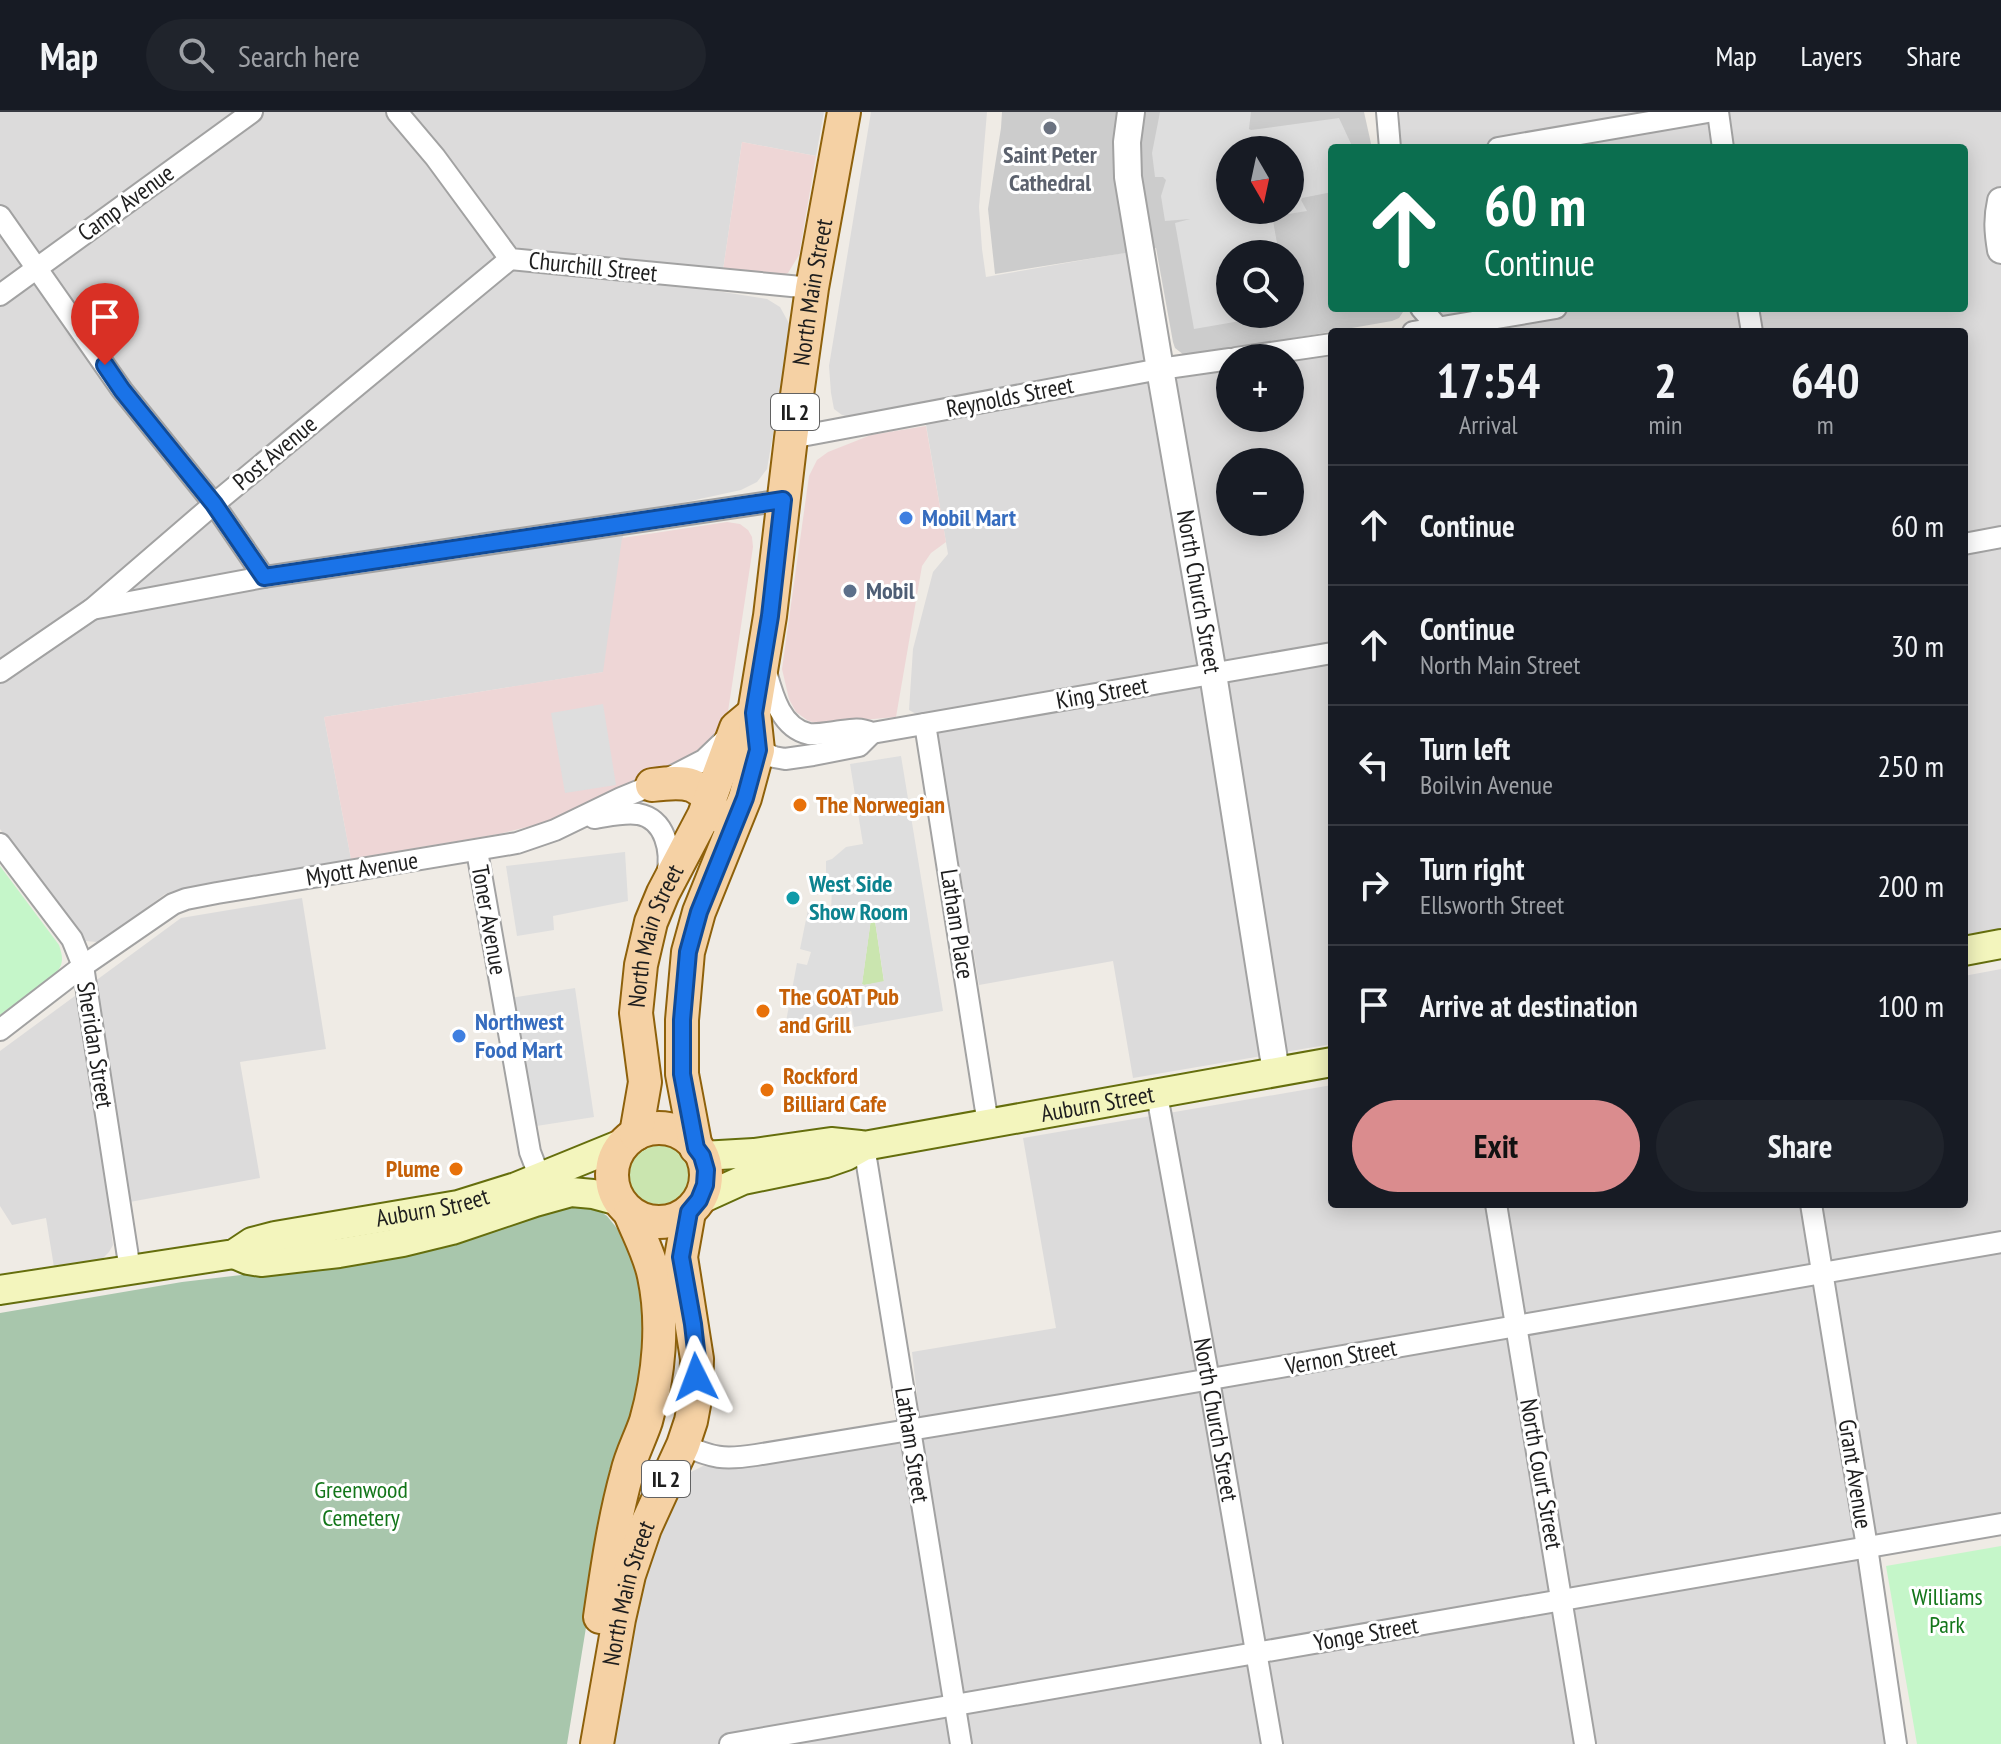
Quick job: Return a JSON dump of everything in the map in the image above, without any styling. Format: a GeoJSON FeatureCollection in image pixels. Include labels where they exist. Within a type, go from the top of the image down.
{"type":"FeatureCollection","features":[{"type":"Feature","properties":{"kind":"main road","name":"North Main Street"},"geometry":{"type":"LineString","coordinates":[[699,1152],[682,1074],[682,1020],[688,952],[699,912],[745,798],[749,731],[770,616],[812,288],[844,112]]}},
{"type":"Feature","properties":{"kind":"main road","name":"North Main Street"},"geometry":{"type":"LineString","coordinates":[[630,1138],[645,1082],[636,1013],[641,965],[651,922],[710,799],[749,731]]}},
{"type":"Feature","properties":{"kind":"main road"},"geometry":{"type":"LineString","coordinates":[[652,785],[688,785],[701,789],[710,799],[715,815],[715,838],[699,889],[699,912]]}},
{"type":"Feature","properties":{"kind":"main road"},"geometry":{"type":"LineString","coordinates":[[1968,950],[2001,944]]}},
{"type":"Feature","properties":{"kind":"main road","name":"Auburn Street"},"geometry":{"type":"LineString","coordinates":[[694,1206],[743,1180],[826,1163],[864,1146],[1328,1063]]}},
{"type":"Feature","properties":{"kind":"main road"},"geometry":{"type":"LineString","coordinates":[[651,1129],[666,1129],[681,1134],[699,1152],[706,1170],[705,1185],[694,1206],[675,1220],[660,1223],[644,1221],[624,1207],[612,1187],[611,1171],[615,1156],[630,1138],[651,1129]]}},
{"type":"Feature","properties":{"kind":"main road","name":"Auburn Street"},"geometry":{"type":"LineString","coordinates":[[0,1290],[234,1254],[252,1242],[275,1236],[458,1205],[540,1178],[630,1138]]}},
{"type":"Feature","properties":{"kind":"main road","name":"Auburn Street"},"geometry":{"type":"LineString","coordinates":[[699,1152],[754,1153],[831,1142],[864,1146]]}},
{"type":"Feature","properties":{"kind":"main road","name":"Auburn Street"},"geometry":{"type":"LineString","coordinates":[[234,1254],[261,1262],[403,1242],[452,1230],[571,1192],[593,1194],[624,1207]]}},
{"type":"Feature","properties":{"kind":"main road","name":"North Main Street"},"geometry":{"type":"LineString","coordinates":[[597,1744],[629,1575],[645,1528],[683,1445],[696,1394],[697,1359],[681,1257],[694,1206]]}},
{"type":"Feature","properties":{"kind":"main road","name":"North Main Street"},"geometry":{"type":"LineString","coordinates":[[577,1744],[618,1508],[628,1468],[645,1423],[659,1350],[654,1273],[624,1207]]}},
{"type":"Feature","properties":{"kind":"street","name":"Camp Avenue"},"geometry":{"type":"LineString","coordinates":[[0,295],[252,112]]}},
{"type":"Feature","properties":{"kind":"street","name":"Churchill Street"},"geometry":{"type":"LineString","coordinates":[[397,112],[435,157],[510,259],[812,288]]}},
{"type":"Feature","properties":{"kind":"street","name":"North Church Street"},"geometry":{"type":"LineString","coordinates":[[1131,112],[1127,142],[1128,177],[1213,674],[1276,1072]]}},
{"type":"Feature","properties":{"kind":"street"},"geometry":{"type":"LineString","coordinates":[[1387,112],[1390,144]]}},
{"type":"Feature","properties":{"kind":"street"},"geometry":{"type":"LineString","coordinates":[[1521,144],[1708,112]]}},
{"type":"Feature","properties":{"kind":"street"},"geometry":{"type":"LineString","coordinates":[[1718,112],[1722,144]]}},
{"type":"Feature","properties":{"kind":"street"},"geometry":{"type":"LineString","coordinates":[[0,216],[122,390],[214,504],[264,577]]}},
{"type":"Feature","properties":{"kind":"street","name":"Post Avenue"},"geometry":{"type":"LineString","coordinates":[[0,672],[92,609],[510,259]]}},
{"type":"Feature","properties":{"kind":"street"},"geometry":{"type":"LineString","coordinates":[[1424,312],[1438,328]]}},
{"type":"Feature","properties":{"kind":"street"},"geometry":{"type":"LineString","coordinates":[[1451,328],[1535,312]]}},
{"type":"Feature","properties":{"kind":"street"},"geometry":{"type":"LineString","coordinates":[[1304,348],[1328,345]]}},
{"type":"Feature","properties":{"kind":"street","name":"Reynolds Street"},"geometry":{"type":"LineString","coordinates":[[791,438],[1216,361]]}},
{"type":"Feature","properties":{"kind":"street"},"geometry":{"type":"LineString","coordinates":[[92,609],[264,577],[783,500]]}},
{"type":"Feature","properties":{"kind":"street"},"geometry":{"type":"LineString","coordinates":[[1968,543],[2001,537]]}},
{"type":"Feature","properties":{"kind":"street","name":"King Street"},"geometry":{"type":"LineString","coordinates":[[764,656],[780,711],[798,730],[818,734],[861,728],[872,733],[1328,654]]}},
{"type":"Feature","properties":{"kind":"street","name":"Latham Place"},"geometry":{"type":"LineString","coordinates":[[925,724],[988,1124]]}},
{"type":"Feature","properties":{"kind":"street","name":"King Street"},"geometry":{"type":"LineString","coordinates":[[749,731],[774,757],[785,759],[859,746],[872,733]]}},
{"type":"Feature","properties":{"kind":"street","name":"Myott Avenue"},"geometry":{"type":"LineString","coordinates":[[0,1030],[83,966],[161,912],[186,899],[517,843],[570,823],[704,760],[721,745],[749,731]]}},
{"type":"Feature","properties":{"kind":"street"},"geometry":{"type":"LineString","coordinates":[[570,823],[615,814],[639,814],[650,819],[660,827],[669,853],[663,893]]}},
{"type":"Feature","properties":{"kind":"street","name":"Sheridan Street"},"geometry":{"type":"LineString","coordinates":[[0,844],[72,939],[83,966],[130,1270]]}},
{"type":"Feature","properties":{"kind":"street","name":"Toner Avenue"},"geometry":{"type":"LineString","coordinates":[[477,851],[530,1152],[540,1178]]}},
{"type":"Feature","properties":{"kind":"street","name":"North Church Street"},"geometry":{"type":"LineString","coordinates":[[1157,1095],[1272,1744]]}},
{"type":"Feature","properties":{"kind":"street","name":"Latham Street"},"geometry":{"type":"LineString","coordinates":[[864,1146],[961,1744]]}},
{"type":"Feature","properties":{"kind":"street","name":"North Court Street"},"geometry":{"type":"LineString","coordinates":[[1497,1208],[1585,1744]]}},
{"type":"Feature","properties":{"kind":"street","name":"Grant Avenue"},"geometry":{"type":"LineString","coordinates":[[1812,1208],[1896,1744]]}},
{"type":"Feature","properties":{"kind":"street","name":"Vernon Street"},"geometry":{"type":"LineString","coordinates":[[683,1445],[712,1457],[730,1459],[1209,1380],[2001,1242]]}},
{"type":"Feature","properties":{"kind":"street","name":"Yonge Street"},"geometry":{"type":"LineString","coordinates":[[730,1744],[2001,1524]]}},
{"type":"Feature","properties":{"kind":"shaded area"},"geometry":{"type":"Polygon","coordinates":[[[0,112],[824,112],[816,156],[742,142],[723,270],[578,269],[767,299],[780,307],[790,325],[789,341],[767,469],[757,482],[741,490],[626,515],[604,672],[324,717],[351,859],[176,890],[165,894],[109,936],[97,942],[85,941],[75,934],[0,829],[0,112]]]}},
{"type":"Feature","properties":{"kind":"shaded area"},"geometry":{"type":"Polygon","coordinates":[[[871,112],[987,112],[979,207],[986,277],[1129,252],[1151,383],[1216,372],[1216,432],[1304,432],[1304,358],[1328,354],[1328,1045],[1133,1078],[1113,961],[979,985],[934,713],[918,715],[909,710],[913,649],[933,572],[948,554],[923,407],[855,418],[834,409],[829,366],[871,112]]]}},
{"type":"Feature","properties":{"kind":"shaded area"},"geometry":{"type":"Polygon","coordinates":[[[1002,112],[1364,112],[1371,144],[1328,144],[1328,312],[1403,312],[1392,321],[1352,328],[1328,328],[1328,332],[1260,344],[1216,344],[1216,352],[1191,356],[1175,348],[1173,342],[1156,248],[995,274],[988,209],[1002,112]]]}},
{"type":"Feature","properties":{"kind":"shaded area"},"geometry":{"type":"Polygon","coordinates":[[[1160,112],[1251,112],[1251,130],[1339,118],[1351,144],[1328,144],[1328,193],[1304,198],[1304,136],[1216,136],[1216,224],[1274,224],[1276,240],[1216,240],[1216,325],[1194,329],[1175,223],[1190,219],[1165,221],[1161,196],[1166,180],[1155,177],[1152,153],[1160,112]]]}},
{"type":"Feature","properties":{"kind":"shaded area"},"geometry":{"type":"Polygon","coordinates":[[[1400,112],[2001,112],[2001,929],[1968,934],[1968,328],[1450,328],[1435,312],[1968,312],[1968,144],[1400,144],[1400,112]]]}},
{"type":"Feature","properties":{"kind":"shaded area"},"geometry":{"type":"Polygon","coordinates":[[[742,142],[816,156],[799,255],[788,273],[779,276],[723,270],[742,142]]]}},
{"type":"Feature","properties":{"kind":"shaded area"},"geometry":{"type":"Polygon","coordinates":[[[926,426],[946,542],[931,553],[922,566],[896,717],[817,724],[796,712],[789,699],[782,669],[809,476],[817,460],[828,452],[871,435],[926,426]]]}},
{"type":"Feature","properties":{"kind":"shaded area"},"geometry":{"type":"Polygon","coordinates":[[[727,522],[740,524],[748,530],[753,547],[727,718],[708,749],[566,817],[499,834],[351,859],[324,717],[603,672],[622,538],[727,522]]]}},
{"type":"Feature","properties":{"kind":"shaded area"},"geometry":{"type":"Polygon","coordinates":[[[603,704],[616,785],[565,793],[551,713],[603,704]]]}},
{"type":"Feature","properties":{"kind":"shaded area"},"geometry":{"type":"Polygon","coordinates":[[[901,756],[943,1011],[854,1027],[851,1011],[834,1019],[820,1032],[785,1027],[797,963],[807,965],[811,952],[800,949],[808,910],[831,912],[832,888],[826,886],[826,861],[846,847],[863,844],[850,764],[901,756]],[[872,912],[864,985],[884,981],[872,912]]]}},
{"type":"Feature","properties":{"kind":"shaded area"},"geometry":{"type":"Polygon","coordinates":[[[625,852],[628,901],[553,916],[554,930],[517,936],[506,866],[625,852]]]}},
{"type":"Feature","properties":{"kind":"shaded area"},"geometry":{"type":"Polygon","coordinates":[[[302,898],[326,1049],[240,1062],[260,1178],[108,1206],[113,1245],[109,1252],[102,1259],[54,1267],[46,1218],[12,1225],[0,1206],[0,1051],[181,918],[302,898]]]}},
{"type":"Feature","properties":{"kind":"shaded area"},"geometry":{"type":"Polygon","coordinates":[[[2001,969],[2001,1517],[1858,1540],[1889,1744],[608,1744],[637,1582],[669,1497],[691,1472],[703,1466],[735,1468],[922,1438],[912,1352],[1056,1328],[1023,1138],[1328,1086],[1328,1208],[1968,1208],[1968,975],[2001,969]]]}},
{"type":"Feature","properties":{"kind":"shaded area"},"geometry":{"type":"Polygon","coordinates":[[[575,988],[594,1117],[530,1127],[510,998],[575,988]]]}},
{"type":"Feature","properties":{"kind":"green space"},"geometry":{"type":"Polygon","coordinates":[[[0,866],[59,945],[62,960],[56,973],[0,1015],[0,866]]]}},
{"type":"Feature","properties":{"kind":"green space"},"geometry":{"type":"Polygon","coordinates":[[[872,911],[884,982],[864,985],[862,984],[872,911]]]}},
{"type":"Feature","properties":{"kind":"green space"},"geometry":{"type":"Polygon","coordinates":[[[652,1140],[666,1140],[688,1155],[694,1175],[692,1188],[684,1200],[666,1210],[652,1210],[630,1195],[624,1182],[624,1168],[639,1146],[652,1140]]]}},
{"type":"Feature","properties":{"kind":"green space","name":"Greenwood Cemetery"},"geometry":{"type":"Polygon","coordinates":[[[576,1205],[595,1208],[607,1216],[632,1250],[645,1296],[645,1370],[604,1517],[567,1744],[0,1744],[0,1313],[182,1282],[341,1263],[576,1205]]]}},
{"type":"Feature","properties":{"kind":"green space","name":"Williams Park"},"geometry":{"type":"Polygon","coordinates":[[[2001,1546],[2001,1744],[1917,1744],[1886,1566],[2001,1546]]]}},
{"type":"Feature","properties":{"kind":"place","name":"Saint Peter Cathedral"},"geometry":{"type":"Point","coordinates":[1050,128]}},
{"type":"Feature","properties":{"kind":"place","name":"Mobil Mart"},"geometry":{"type":"Point","coordinates":[906,518]}},
{"type":"Feature","properties":{"kind":"place","name":"Mobil"},"geometry":{"type":"Point","coordinates":[850,591]}},
{"type":"Feature","properties":{"kind":"place","name":"The Norwegian"},"geometry":{"type":"Point","coordinates":[800,805]}},
{"type":"Feature","properties":{"kind":"place","name":"West Side Show Room"},"geometry":{"type":"Point","coordinates":[793,898]}},
{"type":"Feature","properties":{"kind":"place","name":"The GOAT Pub and Grill"},"geometry":{"type":"Point","coordinates":[763,1011]}},
{"type":"Feature","properties":{"kind":"place","name":"Northwest Food Mart"},"geometry":{"type":"Point","coordinates":[459,1036]}},
{"type":"Feature","properties":{"kind":"place","name":"Rockford Billiard Cafe"},"geometry":{"type":"Point","coordinates":[767,1090]}},
{"type":"Feature","properties":{"kind":"place","name":"Plume"},"geometry":{"type":"Point","coordinates":[456,1169]}},
{"type":"Feature","properties":{"kind":"route"},"geometry":{"type":"LineString","coordinates":[[105,365],[214,504],[264,577],[783,500],[770,616],[754,713],[758,750],[745,798],[699,912],[688,952],[682,1020],[682,1074],[696,1148],[706,1170],[705,1185],[699,1200],[689,1212],[681,1257],[693,1324],[696,1377]]}}]}
